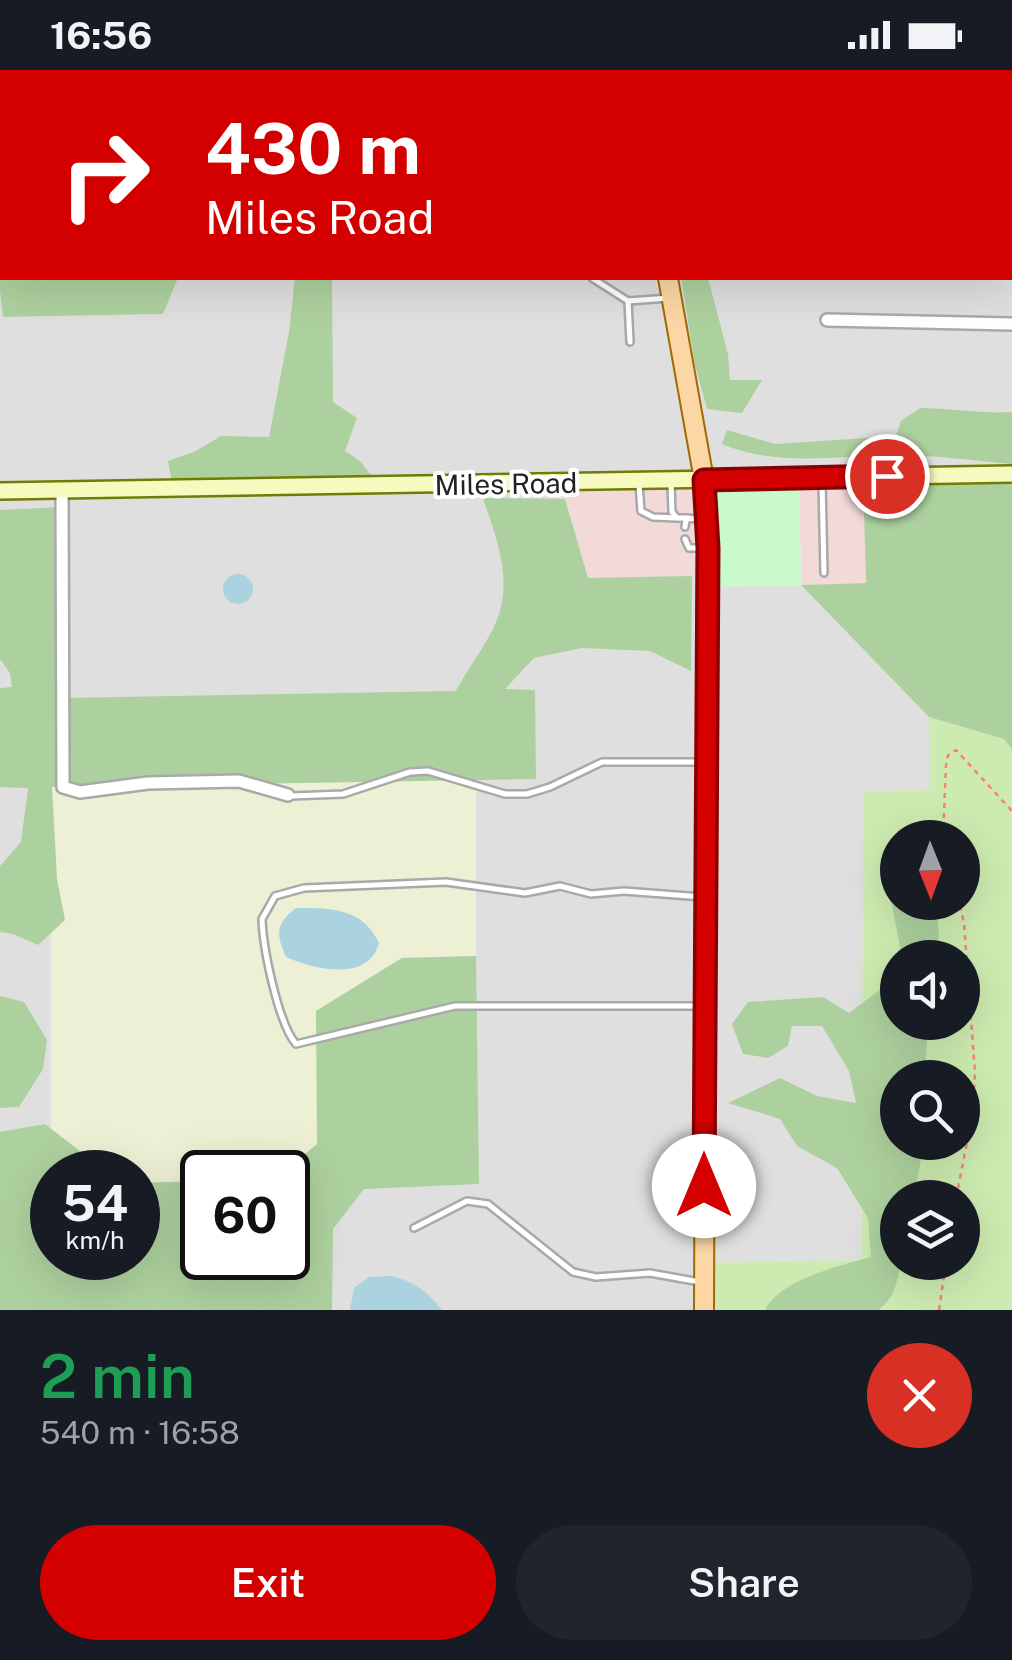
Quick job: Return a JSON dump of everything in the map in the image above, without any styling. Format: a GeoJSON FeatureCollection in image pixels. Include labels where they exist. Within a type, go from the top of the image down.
{"type":"FeatureCollection","features":[{"type":"Feature","properties":{"kind":"main road"},"geometry":{"type":"LineString","coordinates":[[668,280],[704,480],[698,518],[708,548],[704,1310]]}},
{"type":"Feature","properties":{"kind":"main road","name":"Miles Road"},"geometry":{"type":"LineString","coordinates":[[0,491],[1012,474]]}},
{"type":"Feature","properties":{"kind":"street"},"geometry":{"type":"LineString","coordinates":[[827,320],[1012,324]]}},
{"type":"Feature","properties":{"kind":"street"},"geometry":{"type":"LineString","coordinates":[[62,490],[64,787],[80,792],[148,783],[238,781],[288,796]]}},
{"type":"Feature","properties":{"kind":"lane"},"geometry":{"type":"LineString","coordinates":[[595,280],[628,301],[672,298]]}},
{"type":"Feature","properties":{"kind":"lane"},"geometry":{"type":"LineString","coordinates":[[628,301],[630,342]]}},
{"type":"Feature","properties":{"kind":"lane"},"geometry":{"type":"LineString","coordinates":[[822,478],[824,574]]}},
{"type":"Feature","properties":{"kind":"lane"},"geometry":{"type":"LineString","coordinates":[[671,480],[672,512],[678,518]]}},
{"type":"Feature","properties":{"kind":"lane"},"geometry":{"type":"LineString","coordinates":[[639,482],[641,511],[653,517],[698,518]]}},
{"type":"Feature","properties":{"kind":"lane"},"geometry":{"type":"LineString","coordinates":[[685,528],[698,518]]}},
{"type":"Feature","properties":{"kind":"lane"},"geometry":{"type":"LineString","coordinates":[[685,539],[690,548],[708,548]]}},
{"type":"Feature","properties":{"kind":"lane"},"geometry":{"type":"LineString","coordinates":[[288,796],[343,794],[410,772],[428,771],[505,794],[528,794],[602,762],[705,762]]}},
{"type":"Feature","properties":{"kind":"lane"},"geometry":{"type":"LineString","coordinates":[[704,897],[624,891],[592,894],[560,886],[525,893],[446,882],[304,888],[275,896],[262,920],[278,1007],[296,1044],[455,1006],[704,1006]]}},
{"type":"Feature","properties":{"kind":"lane"},"geometry":{"type":"LineString","coordinates":[[414,1228],[466,1201],[488,1204],[573,1272],[596,1277],[650,1272],[703,1282]]}},
{"type":"Feature","properties":{"kind":"path"},"geometry":{"type":"LineString","coordinates":[[944,820],[946,765],[948,755],[956,750],[1012,811]]}},
{"type":"Feature","properties":{"kind":"path"},"geometry":{"type":"LineString","coordinates":[[960,1180],[976,1073],[963,920]]}},
{"type":"Feature","properties":{"kind":"path"},"geometry":{"type":"LineString","coordinates":[[938,1310],[943,1280]]}},
{"type":"Feature","properties":{"kind":"shaded area"},"geometry":{"type":"Polygon","coordinates":[[[177,280],[668,280],[708,587],[801,585],[929,717],[930,790],[863,791],[862,1260],[704,1263],[703,1310],[0,1310],[0,787],[63,786],[63,687],[0,688],[0,292],[4,317],[163,314],[177,280]]]}},
{"type":"Feature","properties":{"kind":"shaded area"},"geometry":{"type":"Polygon","coordinates":[[[676,280],[1012,280],[1012,470],[710,476],[676,280]]]}},
{"type":"Feature","properties":{"kind":"shaded area"},"geometry":{"type":"Polygon","coordinates":[[[863,477],[866,583],[801,585],[799,478],[863,477]]]}},
{"type":"Feature","properties":{"kind":"shaded area"},"geometry":{"type":"Polygon","coordinates":[[[704,480],[707,575],[588,578],[561,483],[704,480]]]}},
{"type":"Feature","properties":{"kind":"green space"},"geometry":{"type":"Polygon","coordinates":[[[0,280],[177,280],[163,314],[3,317],[0,280]]]}},
{"type":"Feature","properties":{"kind":"green space"},"geometry":{"type":"Polygon","coordinates":[[[295,280],[332,280],[333,402],[357,418],[345,451],[371,475],[172,482],[168,461],[221,436],[269,437],[295,280]]]}},
{"type":"Feature","properties":{"kind":"green space"},"geometry":{"type":"Polygon","coordinates":[[[681,280],[709,280],[728,354],[730,380],[762,380],[742,413],[707,409],[695,365],[681,280]]]}},
{"type":"Feature","properties":{"kind":"green space"},"geometry":{"type":"Polygon","coordinates":[[[920,408],[1012,412],[1012,464],[911,455],[787,458],[722,444],[727,430],[775,444],[896,436],[901,421],[920,408]]]}},
{"type":"Feature","properties":{"kind":"green space"},"geometry":{"type":"Polygon","coordinates":[[[1012,474],[1012,749],[1004,739],[929,717],[801,585],[866,583],[863,477],[1012,474]]]}},
{"type":"Feature","properties":{"kind":"green space"},"geometry":{"type":"Polygon","coordinates":[[[799,478],[801,585],[707,587],[704,480],[799,478]]]}},
{"type":"Feature","properties":{"kind":"green space"},"geometry":{"type":"Polygon","coordinates":[[[483,498],[565,499],[588,578],[692,576],[691,671],[650,651],[582,648],[534,658],[505,689],[535,690],[536,779],[52,787],[57,879],[65,920],[38,945],[0,932],[0,866],[21,842],[28,788],[0,787],[0,688],[12,687],[10,673],[0,659],[0,510],[62,507],[64,698],[456,691],[492,630],[501,606],[501,559],[483,498]]]}},
{"type":"Feature","properties":{"kind":"green space"},"geometry":{"type":"Polygon","coordinates":[[[929,717],[1012,741],[1012,1310],[703,1310],[703,1263],[862,1260],[863,791],[929,790],[929,717]]]}},
{"type":"Feature","properties":{"kind":"green space"},"geometry":{"type":"Polygon","coordinates":[[[476,780],[476,956],[402,958],[316,1011],[318,1144],[310,1150],[180,1150],[180,1182],[160,1182],[160,1150],[78,1150],[51,1129],[51,787],[476,780]]]}},
{"type":"Feature","properties":{"kind":"green space"},"geometry":{"type":"Polygon","coordinates":[[[895,920],[938,920],[939,940],[899,940],[895,920]]]}},
{"type":"Feature","properties":{"kind":"green space"},"geometry":{"type":"Polygon","coordinates":[[[476,956],[479,1184],[364,1189],[333,1229],[332,1310],[0,1310],[0,1132],[45,1124],[79,1150],[30,1150],[30,1280],[160,1280],[160,1182],[180,1182],[180,1280],[310,1280],[310,1150],[317,1144],[316,1011],[402,958],[476,956]]]}},
{"type":"Feature","properties":{"kind":"green space"},"geometry":{"type":"Polygon","coordinates":[[[880,990],[880,1040],[927,1040],[926,1060],[880,1060],[880,1160],[921,1160],[917,1180],[880,1180],[880,1280],[897,1280],[895,1289],[878,1310],[765,1310],[773,1299],[797,1282],[871,1257],[868,1218],[837,1168],[797,1146],[780,1119],[728,1103],[780,1078],[817,1096],[856,1103],[849,1071],[822,1026],[792,1026],[788,1046],[768,1058],[743,1054],[732,1024],[748,1002],[823,997],[849,1013],[880,990]]]}},
{"type":"Feature","properties":{"kind":"green space"},"geometry":{"type":"Polygon","coordinates":[[[0,996],[24,1002],[47,1040],[43,1069],[19,1107],[0,1108],[0,996]]]}},
{"type":"Feature","properties":{"kind":"water"},"geometry":{"type":"Polygon","coordinates":[[[238,574],[248,579],[253,589],[248,599],[238,604],[228,599],[223,589],[228,579],[238,574]]]}},
{"type":"Feature","properties":{"kind":"water"},"geometry":{"type":"Polygon","coordinates":[[[296,908],[334,910],[355,917],[379,943],[373,956],[364,964],[338,970],[286,957],[279,930],[296,908]]]}},
{"type":"Feature","properties":{"kind":"water"},"geometry":{"type":"Polygon","coordinates":[[[391,1276],[420,1288],[442,1310],[350,1310],[354,1288],[369,1277],[391,1276]]]}},
{"type":"Feature","properties":{"kind":"route"},"geometry":{"type":"LineString","coordinates":[[704,1186],[708,548],[704,480],[887,476]]}}]}
